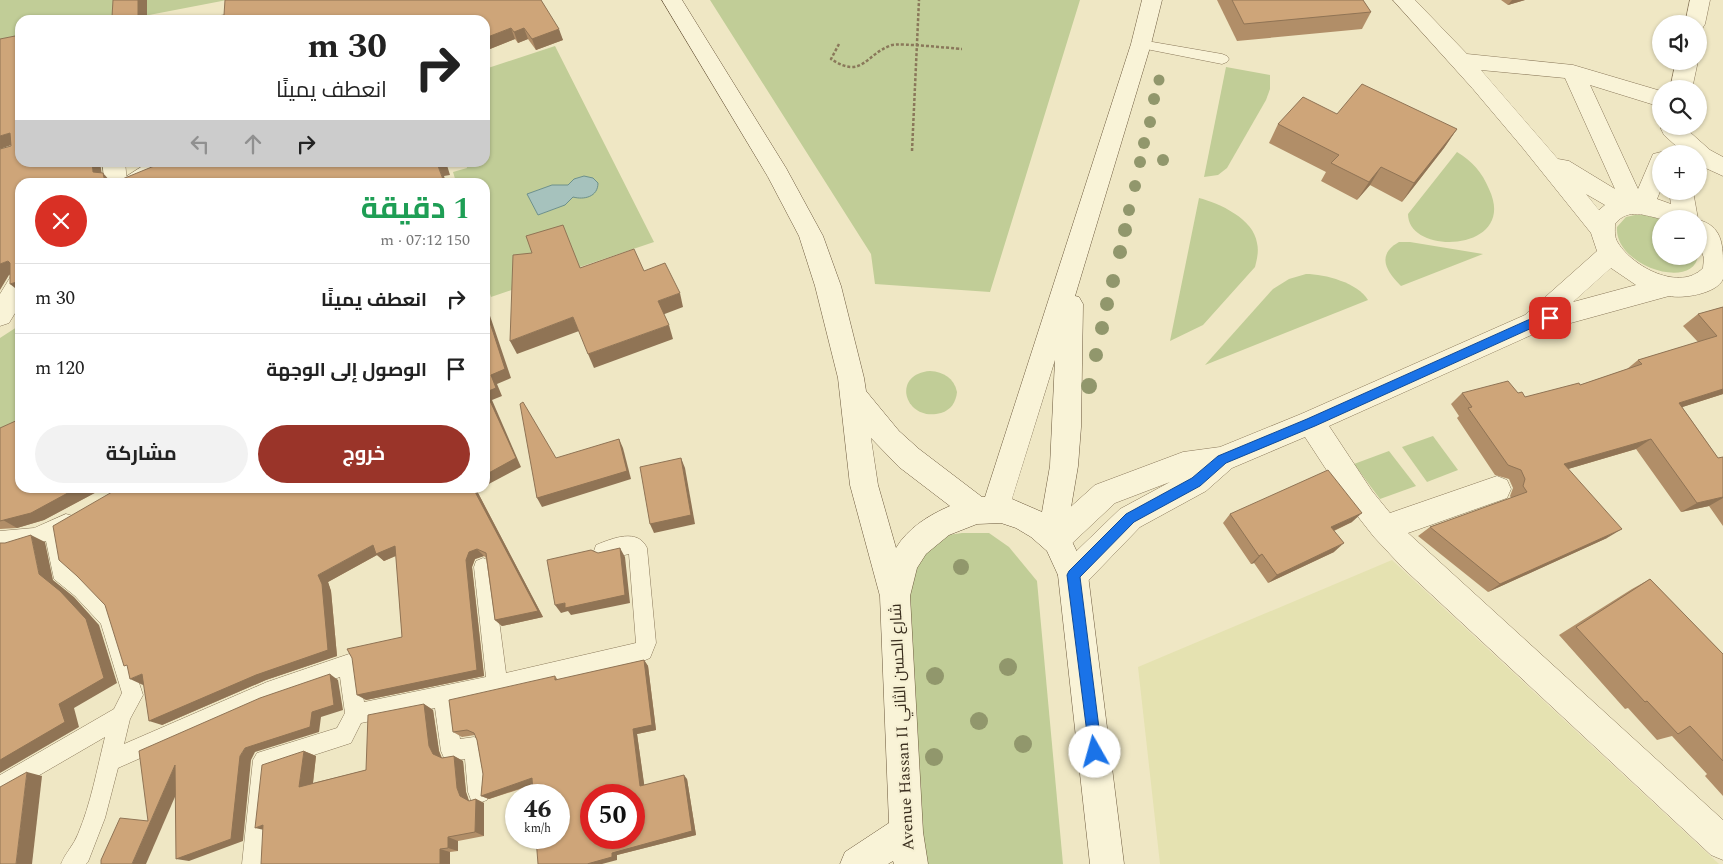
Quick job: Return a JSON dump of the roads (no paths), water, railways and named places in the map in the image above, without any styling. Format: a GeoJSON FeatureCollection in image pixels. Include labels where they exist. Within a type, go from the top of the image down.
{"type":"FeatureCollection","features":[{"type":"Feature","properties":{"kind":"street"},"geometry":{"type":"LineString","coordinates":[[672,0],[778,174],[811,236],[828,286],[854,398],[858,447],[864,485],[895,596]]}},
{"type":"Feature","properties":{"kind":"street"},"geometry":{"type":"LineString","coordinates":[[985,509],[1074,260],[1141,44],[1152,0]]}},
{"type":"Feature","properties":{"kind":"street"},"geometry":{"type":"LineString","coordinates":[[1403,0],[1461,61],[1545,157],[1602,230]]}},
{"type":"Feature","properties":{"kind":"street"},"geometry":{"type":"LineString","coordinates":[[1697,15],[1700,0]]}},
{"type":"Feature","properties":{"kind":"street"},"geometry":{"type":"LineString","coordinates":[[1461,61],[1573,72],[1652,96]]}},
{"type":"Feature","properties":{"kind":"street"},"geometry":{"type":"LineString","coordinates":[[1573,72],[1634,206]]}},
{"type":"Feature","properties":{"kind":"street"},"geometry":{"type":"LineString","coordinates":[[1670,140],[1723,168]]}},
{"type":"Feature","properties":{"kind":"street"},"geometry":{"type":"LineString","coordinates":[[1545,157],[1634,206]]}},
{"type":"Feature","properties":{"kind":"street"},"geometry":{"type":"LineString","coordinates":[[1634,206],[1652,175]]}},
{"type":"Feature","properties":{"kind":"street"},"geometry":{"type":"LineString","coordinates":[[1663,210],[1634,206],[1608,214],[1603,222],[1604,241],[1610,253],[1636,274],[1669,286],[1682,287],[1703,282],[1715,270],[1720,260],[1707,239]]}},
{"type":"Feature","properties":{"kind":"street"},"geometry":{"type":"LineString","coordinates":[[1707,225],[1723,226]]}},
{"type":"Feature","properties":{"kind":"street"},"geometry":{"type":"LineString","coordinates":[[1532,323],[1610,253]]}},
{"type":"Feature","properties":{"kind":"street"},"geometry":{"type":"LineString","coordinates":[[1054,537],[1067,437],[1069,318],[1074,260]]}},
{"type":"Feature","properties":{"kind":"street"},"geometry":{"type":"LineString","coordinates":[[1054,537],[1105,494],[1183,464],[1222,459],[1311,422],[1532,323],[1669,286]]}},
{"type":"Feature","properties":{"kind":"street"},"geometry":{"type":"LineString","coordinates":[[0,316],[15,291]]}},
{"type":"Feature","properties":{"kind":"street"},"geometry":{"type":"LineString","coordinates":[[854,398],[889,440],[909,458],[933,475],[985,509],[1027,517],[1054,537],[1073,575],[1107,864]]}},
{"type":"Feature","properties":{"kind":"street"},"geometry":{"type":"LineString","coordinates":[[1311,422],[1362,500],[1384,528],[1413,558],[1723,843]]}},
{"type":"Feature","properties":{"kind":"street"},"geometry":{"type":"LineString","coordinates":[[1073,575],[1130,518],[1196,482],[1222,459]]}},
{"type":"Feature","properties":{"kind":"street"},"geometry":{"type":"LineString","coordinates":[[1384,528],[1497,489]]}},
{"type":"Feature","properties":{"kind":"street","name":"Avenue Hassan II شارع الحسن الثاني"},"geometry":{"type":"LineString","coordinates":[[908,848],[895,596],[906,559],[915,546],[929,532],[948,520],[985,509]]}},
{"type":"Feature","properties":{"kind":"street"},"geometry":{"type":"LineString","coordinates":[[857,864],[908,848]]}},
{"type":"Feature","properties":{"kind":"lane"},"geometry":{"type":"LineString","coordinates":[[1141,44],[1222,60]]}},
{"type":"Feature","properties":{"kind":"lane"},"geometry":{"type":"LineString","coordinates":[[136,178],[154,167]]}},
{"type":"Feature","properties":{"kind":"lane"},"geometry":{"type":"LineString","coordinates":[[0,540],[26,539],[54,529],[79,513]]}},
{"type":"Feature","properties":{"kind":"lane"},"geometry":{"type":"LineString","coordinates":[[54,529],[61,572],[82,590],[109,619],[133,694],[121,716],[89,834],[78,859],[72,864]]}},
{"type":"Feature","properties":{"kind":"lane"},"geometry":{"type":"LineString","coordinates":[[355,714],[497,685],[642,651],[646,643],[638,548],[634,544],[604,551]]}},
{"type":"Feature","properties":{"kind":"lane"},"geometry":{"type":"LineString","coordinates":[[483,568],[497,685]]}},
{"type":"Feature","properties":{"kind":"lane"},"geometry":{"type":"LineString","coordinates":[[108,762],[267,692],[349,664],[355,714],[344,736],[264,760],[253,864]]}},
{"type":"Feature","properties":{"kind":"lane"},"geometry":{"type":"LineString","coordinates":[[444,696],[451,751],[474,747],[479,792]]}},
{"type":"Feature","properties":{"kind":"lane"},"geometry":{"type":"LineString","coordinates":[[0,787],[121,716]]}},
{"type":"Feature","properties":{"kind":"water"},"geometry":{"type":"Polygon","coordinates":[[[584,176],[593,178],[598,183],[596,192],[586,198],[573,197],[565,205],[538,215],[527,194],[552,185],[568,185],[574,179],[584,176]]]}}]}
